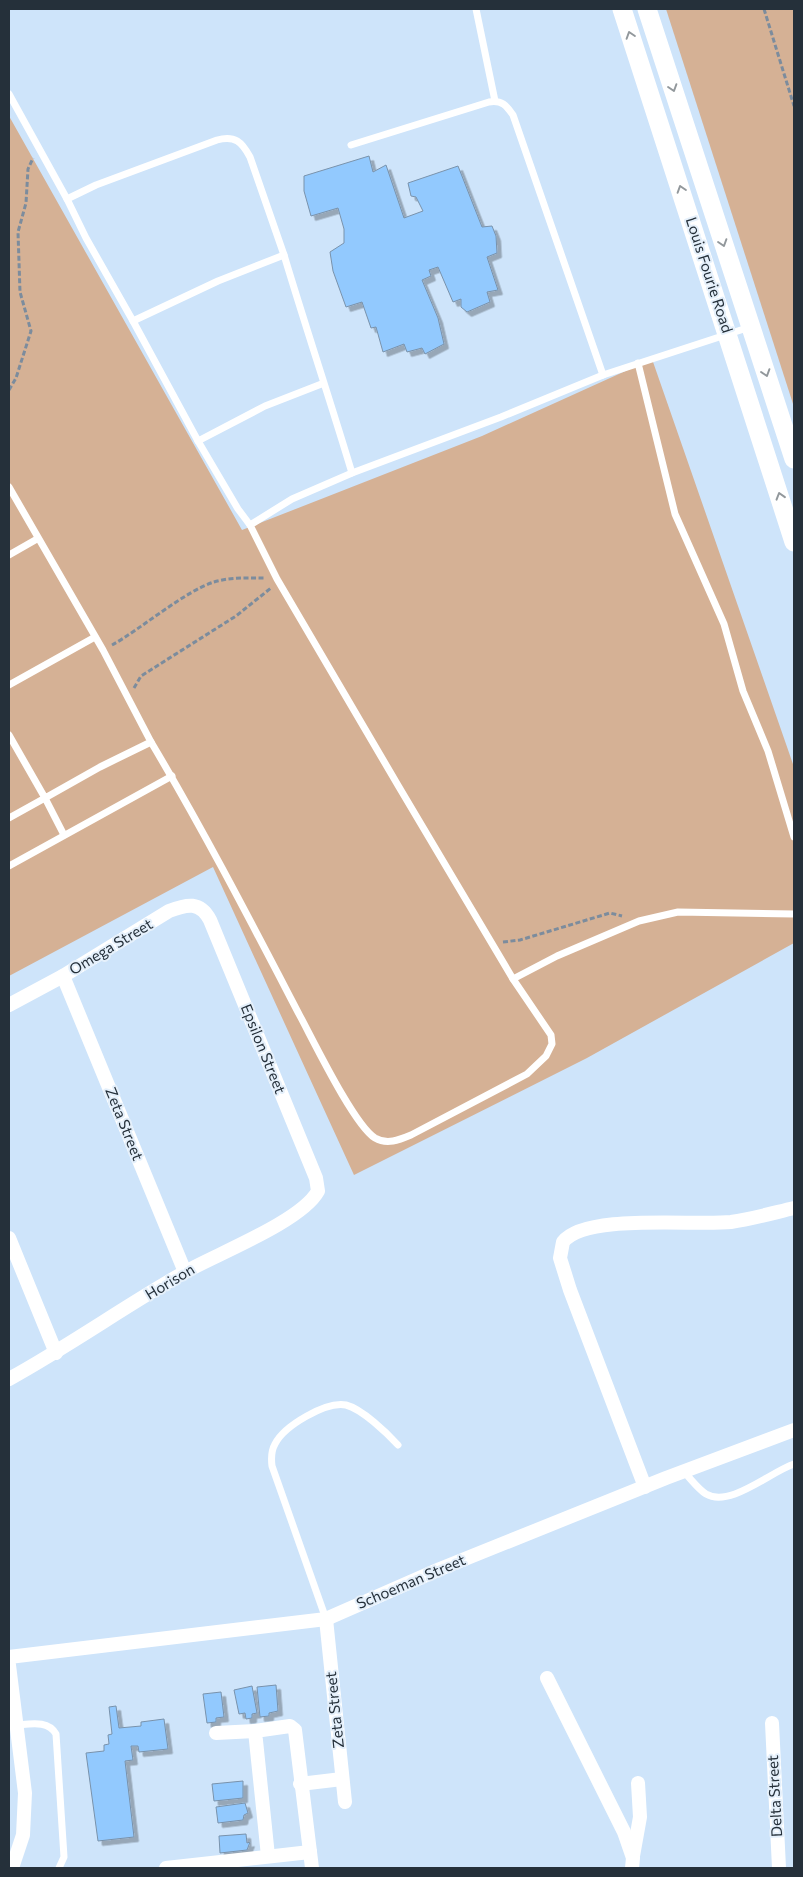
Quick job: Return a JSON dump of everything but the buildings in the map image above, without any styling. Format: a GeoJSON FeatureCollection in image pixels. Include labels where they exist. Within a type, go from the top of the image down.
{"type":"FeatureCollection","features":[{"type":"Feature","properties":{"kind":"main road","name":"Louis Fourie Road"},"geometry":{"type":"LineString","coordinates":[[622,9],[729,335],[794,542]]}},
{"type":"Feature","properties":{"kind":"main road","name":"Louis Fourie Road"},"geometry":{"type":"LineString","coordinates":[[647,9],[794,459]]}},
{"type":"Feature","properties":{"kind":"street","name":"Omega Street"},"geometry":{"type":"LineString","coordinates":[[9,1005],[63,976],[169,911],[187,904],[203,910],[210,920]]}},
{"type":"Feature","properties":{"kind":"street","name":"Epsilon Street"},"geometry":{"type":"LineString","coordinates":[[210,920],[316,1178]]}},
{"type":"Feature","properties":{"kind":"street","name":"Zeta Street"},"geometry":{"type":"LineString","coordinates":[[63,976],[185,1272]]}},
{"type":"Feature","properties":{"kind":"street","name":"Horison"},"geometry":{"type":"LineString","coordinates":[[9,1378],[56,1353],[185,1272],[286,1219],[306,1206],[318,1191],[316,1178]]}},
{"type":"Feature","properties":{"kind":"street"},"geometry":{"type":"LineString","coordinates":[[645,1487],[570,1290],[560,1258],[563,1242],[583,1231],[609,1224],[731,1222],[794,1208]]}},
{"type":"Feature","properties":{"kind":"street"},"geometry":{"type":"LineString","coordinates":[[9,1238],[56,1353]]}},
{"type":"Feature","properties":{"kind":"street","name":"Schoeman Street"},"geometry":{"type":"LineString","coordinates":[[9,1657],[326,1619],[440,1569],[794,1430]]}},
{"type":"Feature","properties":{"kind":"street","name":"Zeta Street"},"geometry":{"type":"LineString","coordinates":[[326,1619],[344,1802]]}},
{"type":"Feature","properties":{"kind":"street"},"geometry":{"type":"LineString","coordinates":[[9,1665],[25,1793],[23,1835],[12,1868]]}},
{"type":"Feature","properties":{"kind":"street"},"geometry":{"type":"LineString","coordinates":[[547,1678],[616,1812],[632,1863]]}},
{"type":"Feature","properties":{"kind":"street","name":"Delta Street"},"geometry":{"type":"LineString","coordinates":[[772,1723],[779,1868]]}},
{"type":"Feature","properties":{"kind":"street"},"geometry":{"type":"LineString","coordinates":[[216,1733],[255,1731],[290,1726],[295,1730],[300,1784],[312,1868]]}},
{"type":"Feature","properties":{"kind":"street"},"geometry":{"type":"LineString","coordinates":[[255,1731],[268,1856]]}},
{"type":"Feature","properties":{"kind":"street"},"geometry":{"type":"LineString","coordinates":[[300,1784],[342,1779]]}},
{"type":"Feature","properties":{"kind":"street"},"geometry":{"type":"LineString","coordinates":[[632,1863],[640,1818],[638,1783]]}},
{"type":"Feature","properties":{"kind":"street"},"geometry":{"type":"LineString","coordinates":[[166,1868],[310,1852]]}},
{"type":"Feature","properties":{"kind":"lane"},"geometry":{"type":"LineString","coordinates":[[476,9],[495,101]]}},
{"type":"Feature","properties":{"kind":"lane"},"geometry":{"type":"LineString","coordinates":[[9,94],[198,441],[238,509],[250,525],[277,579],[513,979],[551,1035],[552,1044],[546,1056],[527,1074],[411,1135],[393,1141],[382,1142],[373,1137],[363,1126],[329,1071],[103,650],[37,539],[9,487]]}},
{"type":"Feature","properties":{"kind":"lane"},"geometry":{"type":"LineString","coordinates":[[351,145],[495,101],[506,106],[513,115],[603,375]]}},
{"type":"Feature","properties":{"kind":"lane"},"geometry":{"type":"LineString","coordinates":[[67,199],[96,185],[216,140],[236,139],[243,144],[250,157],[284,255],[352,473]]}},
{"type":"Feature","properties":{"kind":"lane"},"geometry":{"type":"LineString","coordinates":[[134,321],[218,282],[284,255]]}},
{"type":"Feature","properties":{"kind":"lane"},"geometry":{"type":"LineString","coordinates":[[250,525],[292,499],[352,473],[501,417],[603,375],[729,335],[750,326]]}},
{"type":"Feature","properties":{"kind":"lane"},"geometry":{"type":"LineString","coordinates":[[638,363],[675,514],[724,624],[744,691],[768,751],[794,836]]}},
{"type":"Feature","properties":{"kind":"lane"},"geometry":{"type":"LineString","coordinates":[[198,441],[265,406],[324,383]]}},
{"type":"Feature","properties":{"kind":"lane"},"geometry":{"type":"LineString","coordinates":[[9,555],[37,539]]}},
{"type":"Feature","properties":{"kind":"lane"},"geometry":{"type":"LineString","coordinates":[[9,685],[95,638]]}},
{"type":"Feature","properties":{"kind":"lane"},"geometry":{"type":"LineString","coordinates":[[9,735],[64,835]]}},
{"type":"Feature","properties":{"kind":"lane"},"geometry":{"type":"LineString","coordinates":[[9,818],[100,767],[151,742]]}},
{"type":"Feature","properties":{"kind":"lane"},"geometry":{"type":"LineString","coordinates":[[9,866],[172,776]]}},
{"type":"Feature","properties":{"kind":"lane"},"geometry":{"type":"LineString","coordinates":[[513,979],[557,956],[639,921],[678,912],[794,914]]}},
{"type":"Feature","properties":{"kind":"lane"},"geometry":{"type":"LineString","coordinates":[[326,1619],[272,1466],[270,1456],[275,1443],[291,1426],[323,1407],[347,1405],[378,1424],[398,1444]]}},
{"type":"Feature","properties":{"kind":"lane"},"geometry":{"type":"LineString","coordinates":[[684,1472],[705,1494],[715,1498],[729,1497],[794,1464]]}},
{"type":"Feature","properties":{"kind":"lane"},"geometry":{"type":"LineString","coordinates":[[16,1725],[44,1724],[50,1726],[56,1734],[64,1857],[59,1868]]}},
{"type":"Feature","properties":{"kind":"path"},"geometry":{"type":"LineString","coordinates":[[764,9],[794,106]]}},
{"type":"Feature","properties":{"kind":"path"},"geometry":{"type":"LineString","coordinates":[[9,390],[16,378],[31,331],[20,292],[18,232],[26,203],[28,169],[39,147]]}},
{"type":"Feature","properties":{"kind":"path"},"geometry":{"type":"LineString","coordinates":[[103,650],[214,582],[244,578],[277,579],[269,592],[236,616],[141,676],[128,697]]}},
{"type":"Feature","properties":{"kind":"path"},"geometry":{"type":"LineString","coordinates":[[492,944],[520,940],[610,912],[639,921]]}},
{"type":"Feature","properties":{"kind":"shaded area"},"geometry":{"type":"Polygon","coordinates":[[[666,9],[794,9],[794,407],[666,9]]]}},
{"type":"Feature","properties":{"kind":"shaded area"},"geometry":{"type":"Polygon","coordinates":[[[9,116],[242,530],[482,436],[652,359],[794,767],[794,943],[587,1058],[354,1175],[213,867],[9,976],[9,116]]]}}]}
